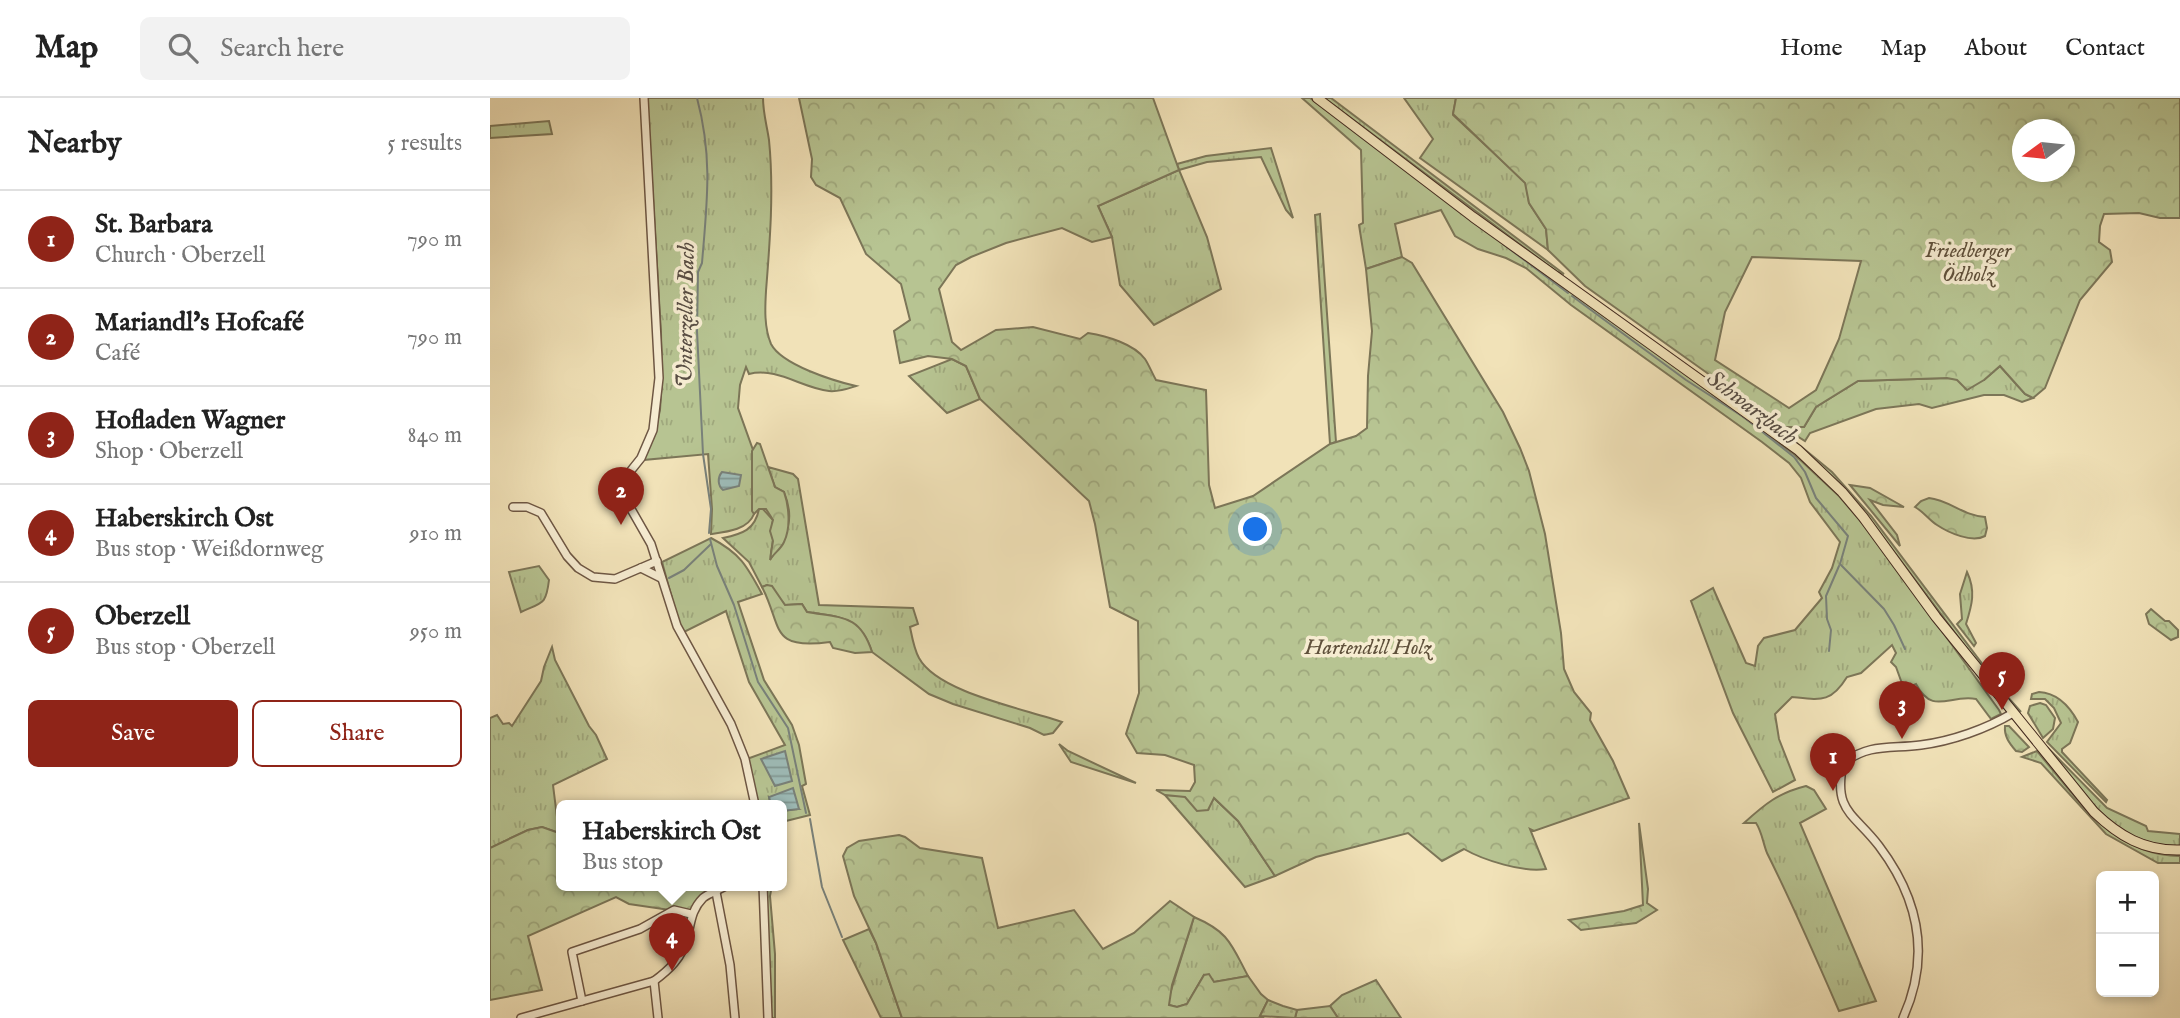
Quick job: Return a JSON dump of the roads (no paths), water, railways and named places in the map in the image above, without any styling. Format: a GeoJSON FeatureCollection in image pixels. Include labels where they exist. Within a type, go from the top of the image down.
{"type":"FeatureCollection","features":[{"type":"Feature","properties":{"kind":"main road"},"geometry":{"type":"LineString","coordinates":[[1317,98],[1473,217],[1798,450],[1842,492],[1863,517],[1936,617],[2094,812],[2129,840],[2149,848],[2180,850]]}},
{"type":"Feature","properties":{"kind":"street"},"geometry":{"type":"LineString","coordinates":[[644,98],[658,333],[658,388],[653,430],[648,444],[623,485],[623,495],[650,544],[677,626],[731,724],[745,759],[755,800]]}},
{"type":"Feature","properties":{"kind":"street"},"geometry":{"type":"LineString","coordinates":[[513,507],[527,507],[541,513],[567,556],[578,568],[593,577],[615,579],[657,561]]}},
{"type":"Feature","properties":{"kind":"street"},"geometry":{"type":"LineString","coordinates":[[641,568],[661,578]]}},
{"type":"Feature","properties":{"kind":"street"},"geometry":{"type":"LineString","coordinates":[[1903,1018],[1917,974],[1919,944],[1913,909],[1898,872],[1845,806],[1840,785],[1843,763],[1872,748],[1920,745],[1963,734],[1997,722],[2013,713]]}},
{"type":"Feature","properties":{"kind":"street"},"geometry":{"type":"LineString","coordinates":[[763,891],[768,1018]]}},
{"type":"Feature","properties":{"kind":"street"},"geometry":{"type":"LineString","coordinates":[[521,1018],[654,981],[679,957],[687,939],[691,914],[705,896],[716,892],[730,965],[735,1018]]}},
{"type":"Feature","properties":{"kind":"street"},"geometry":{"type":"LineString","coordinates":[[582,1001],[572,952],[640,929],[674,910],[691,914]]}},
{"type":"Feature","properties":{"kind":"street"},"geometry":{"type":"LineString","coordinates":[[654,981],[658,1018]]}},
{"type":"Feature","properties":{"kind":"street"},"geometry":{"type":"LineString","coordinates":[[556,1008],[559,1018]]}},
{"type":"Feature","properties":{"kind":"water"},"geometry":{"type":"Polygon","coordinates":[[[722,472],[741,475],[739,486],[723,490],[719,482],[722,472]]]}},
{"type":"Feature","properties":{"kind":"water"},"geometry":{"type":"Polygon","coordinates":[[[785,751],[792,781],[775,786],[761,759],[785,751]]]}},
{"type":"Feature","properties":{"kind":"water"},"geometry":{"type":"Polygon","coordinates":[[[793,788],[799,809],[787,810],[787,800],[770,800],[769,797],[793,788]]]}},
{"type":"Feature","properties":{"kind":"waterway","name":"Unterzeller Bach"},"geometry":{"type":"LineString","coordinates":[[697,98],[707,160],[706,220],[702,263],[698,272],[697,331],[703,454],[711,509],[709,533]]}},
{"type":"Feature","properties":{"kind":"waterway","name":"Schwarzbach"},"geometry":{"type":"LineString","coordinates":[[1503,244],[1568,293]]}},
{"type":"Feature","properties":{"kind":"waterway","name":"Schwarzbach"},"geometry":{"type":"LineString","coordinates":[[1572,296],[1686,380],[1745,418],[1794,457],[1805,472],[1816,498],[1848,536],[1840,564],[1884,609],[1905,649]]}},
{"type":"Feature","properties":{"kind":"waterway","name":"Unterzeller Bach"},"geometry":{"type":"LineString","coordinates":[[710,539],[758,682],[788,728],[806,813]]}},
{"type":"Feature","properties":{"kind":"waterway"},"geometry":{"type":"LineString","coordinates":[[669,578],[684,570],[711,544]]}},
{"type":"Feature","properties":{"kind":"waterway"},"geometry":{"type":"LineString","coordinates":[[1829,651],[1831,630],[1827,619],[1826,596],[1839,566]]}},
{"type":"Feature","properties":{"kind":"waterway","name":"Unterzeller Bach"},"geometry":{"type":"LineString","coordinates":[[810,819],[822,887],[842,937]]}},
{"type":"Feature","properties":{"kind":"place","name":"Mariandl's Hofcafé"},"geometry":{"type":"Point","coordinates":[621,525]}},
{"type":"Feature","properties":{"kind":"place","name":"Oberzell"},"geometry":{"type":"Point","coordinates":[2002,710]}},
{"type":"Feature","properties":{"kind":"place","name":"Hofladen Wagner"},"geometry":{"type":"Point","coordinates":[1902,739]}},
{"type":"Feature","properties":{"kind":"place","name":"St. Barbara"},"geometry":{"type":"Point","coordinates":[1833,791]}},
{"type":"Feature","properties":{"kind":"place","name":"Haberskirch Ost"},"geometry":{"type":"Point","coordinates":[672,971]}},
{"type":"Feature","properties":{"kind":"park label","name":"Friedberger Ödholz"},"geometry":{"type":"Point","coordinates":[1968,263]}},
{"type":"Feature","properties":{"kind":"park label","name":"Hartendill Holz"},"geometry":{"type":"Point","coordinates":[1368,648]}}]}
